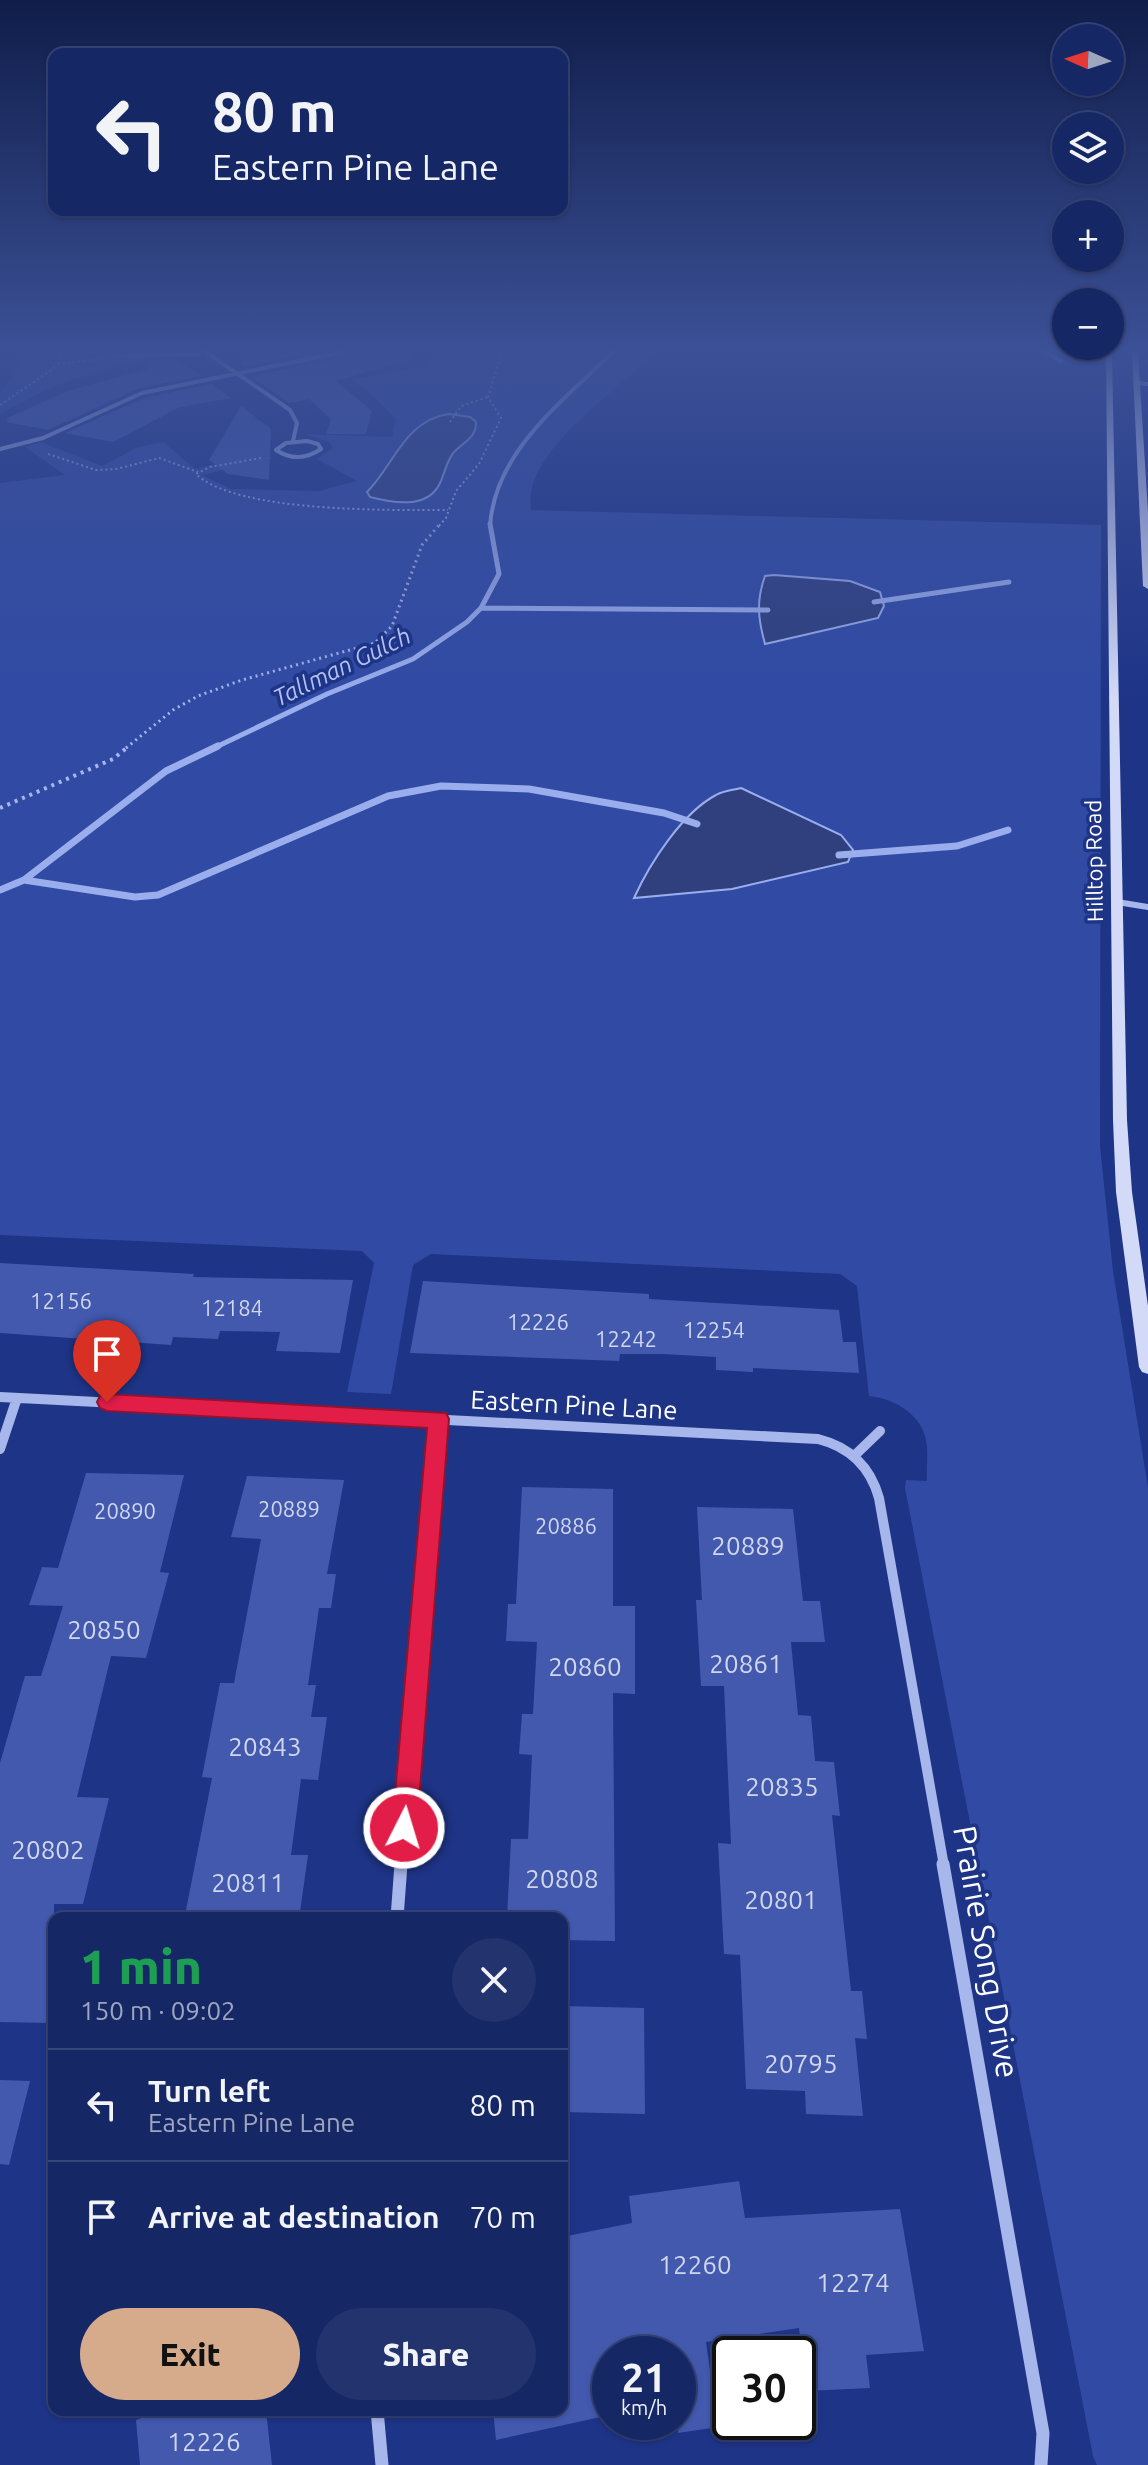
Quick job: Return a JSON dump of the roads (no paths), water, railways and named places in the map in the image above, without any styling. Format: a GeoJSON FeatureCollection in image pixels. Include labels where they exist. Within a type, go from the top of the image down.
{"type":"FeatureCollection","features":[{"type":"Feature","properties":{"kind":"main road","name":"Hilltop Road"},"geometry":{"type":"LineString","coordinates":[[1111,467],[1123,1169],[1148,1367]]}},
{"type":"Feature","properties":{"kind":"main road"},"geometry":{"type":"LineString","coordinates":[[1141,467],[1148,586]]}},
{"type":"Feature","properties":{"kind":"street"},"geometry":{"type":"LineString","coordinates":[[1117,902],[1148,907]]}},
{"type":"Feature","properties":{"kind":"street","name":"Eastern Pine Lane"},"geometry":{"type":"LineString","coordinates":[[0,1397],[818,1439],[837,1444],[854,1456]]}},
{"type":"Feature","properties":{"kind":"street"},"geometry":{"type":"LineString","coordinates":[[0,1449],[17,1398]]}},
{"type":"Feature","properties":{"kind":"street"},"geometry":{"type":"LineString","coordinates":[[397,1912],[438,1419]]}},
{"type":"Feature","properties":{"kind":"street"},"geometry":{"type":"LineString","coordinates":[[854,1456],[880,1431]]}},
{"type":"Feature","properties":{"kind":"street","name":"Prairie Song Drive"},"geometry":{"type":"LineString","coordinates":[[854,1456],[872,1475],[879,1498],[1030,2355],[1043,2433],[1041,2465]]}},
{"type":"Feature","properties":{"kind":"street"},"geometry":{"type":"LineString","coordinates":[[378,2416],[382,2465]]}},
{"type":"Feature","properties":{"kind":"waterway","name":"Tallman Gulch"},"geometry":{"type":"LineString","coordinates":[[490,525],[495,499],[508,467]]}},
{"type":"Feature","properties":{"kind":"waterway","name":"Tallman Gulch"},"geometry":{"type":"LineString","coordinates":[[481,608],[499,574],[490,525]]}},
{"type":"Feature","properties":{"kind":"waterway"},"geometry":{"type":"LineString","coordinates":[[874,602],[1009,582]]}},
{"type":"Feature","properties":{"kind":"waterway","name":"Tallman Gulch"},"geometry":{"type":"LineString","coordinates":[[214,748],[327,694],[413,659],[467,622],[481,608]]}},
{"type":"Feature","properties":{"kind":"waterway"},"geometry":{"type":"LineString","coordinates":[[481,608],[768,610]]}},
{"type":"Feature","properties":{"kind":"waterway","name":"Tallman Gulch"},"geometry":{"type":"LineString","coordinates":[[24,880],[166,771],[218,746]]}},
{"type":"Feature","properties":{"kind":"waterway"},"geometry":{"type":"LineString","coordinates":[[24,880],[135,897],[158,895],[388,796],[441,786],[529,789],[664,813],[697,824]]}},
{"type":"Feature","properties":{"kind":"waterway"},"geometry":{"type":"LineString","coordinates":[[839,855],[957,846],[1008,830]]}},
{"type":"Feature","properties":{"kind":"waterway","name":"Tallman Gulch"},"geometry":{"type":"LineString","coordinates":[[0,890],[24,880]]}}]}
